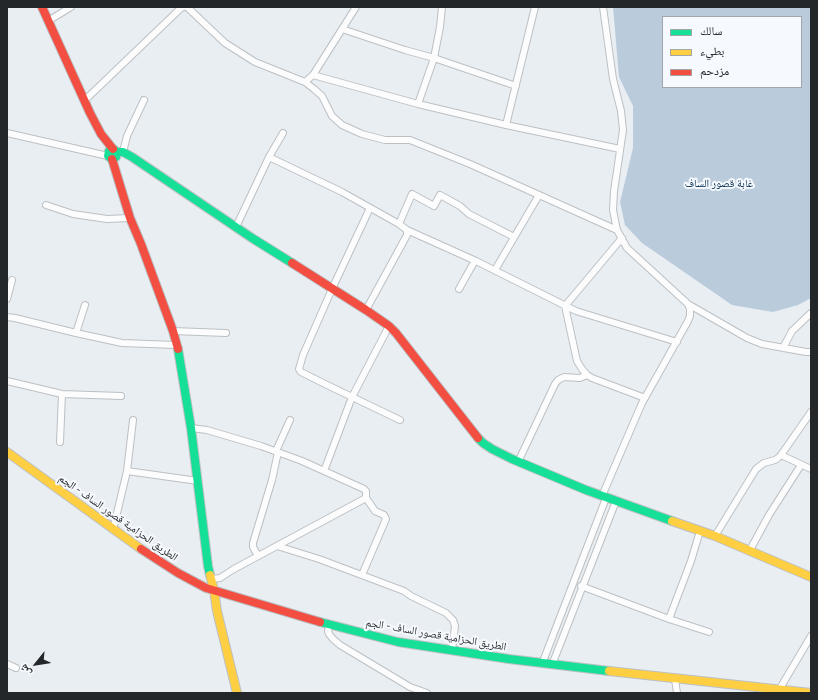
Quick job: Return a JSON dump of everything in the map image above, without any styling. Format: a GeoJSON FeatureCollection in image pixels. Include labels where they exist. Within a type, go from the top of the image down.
{"type":"FeatureCollection","features":[{"type":"Feature","properties":{"kind":"street"},"geometry":{"type":"LineString","coordinates":[[42,7],[84,101],[101,134],[102,140],[113,154],[130,218],[173,332],[179,355],[191,428],[208,566],[236,693]]}},
{"type":"Feature","properties":{"kind":"street"},"geometry":{"type":"LineString","coordinates":[[48,21],[71,7]]}},
{"type":"Feature","properties":{"kind":"street"},"geometry":{"type":"LineString","coordinates":[[84,101],[181,8],[186,7],[225,42],[255,62],[305,82],[322,96],[332,116],[342,125],[362,134],[385,140],[410,140],[470,164],[617,230]]}},
{"type":"Feature","properties":{"kind":"street"},"geometry":{"type":"LineString","coordinates":[[305,82],[313,75],[356,7]]}},
{"type":"Feature","properties":{"kind":"street"},"geometry":{"type":"LineString","coordinates":[[418,104],[434,58],[442,7]]}},
{"type":"Feature","properties":{"kind":"street"},"geometry":{"type":"LineString","coordinates":[[506,125],[535,7]]}},
{"type":"Feature","properties":{"kind":"street"},"geometry":{"type":"LineString","coordinates":[[603,7],[613,79],[621,111],[623,130],[614,191],[613,210],[617,230],[626,248],[688,304],[747,338],[762,344],[811,352]]}},
{"type":"Feature","properties":{"kind":"street"},"geometry":{"type":"LineString","coordinates":[[342,29],[516,86]]}},
{"type":"Feature","properties":{"kind":"street"},"geometry":{"type":"LineString","coordinates":[[313,75],[418,104],[506,125],[620,149]]}},
{"type":"Feature","properties":{"kind":"street"},"geometry":{"type":"LineString","coordinates":[[113,154],[127,136],[144,100]]}},
{"type":"Feature","properties":{"kind":"street"},"geometry":{"type":"LineString","coordinates":[[7,133],[132,157],[236,227],[389,326],[479,440],[492,449],[518,462],[604,497],[715,536],[811,577]]}},
{"type":"Feature","properties":{"kind":"street"},"geometry":{"type":"LineString","coordinates":[[236,227],[269,157],[283,133]]}},
{"type":"Feature","properties":{"kind":"street"},"geometry":{"type":"LineString","coordinates":[[269,157],[342,192],[400,224],[407,230],[495,270],[565,306],[677,342]]}},
{"type":"Feature","properties":{"kind":"street"},"geometry":{"type":"LineString","coordinates":[[400,224],[412,194],[434,206],[440,195],[460,206],[469,214],[514,237]]}},
{"type":"Feature","properties":{"kind":"street"},"geometry":{"type":"LineString","coordinates":[[495,270],[539,195]]}},
{"type":"Feature","properties":{"kind":"street"},"geometry":{"type":"LineString","coordinates":[[46,205],[72,214],[107,219],[130,218]]}},
{"type":"Feature","properties":{"kind":"street"},"geometry":{"type":"LineString","coordinates":[[370,208],[303,355],[300,369],[301,372],[400,420]]}},
{"type":"Feature","properties":{"kind":"street"},"geometry":{"type":"LineString","coordinates":[[366,310],[408,235],[407,230]]}},
{"type":"Feature","properties":{"kind":"street"},"geometry":{"type":"LineString","coordinates":[[565,306],[622,238]]}},
{"type":"Feature","properties":{"kind":"street"},"geometry":{"type":"LineString","coordinates":[[459,289],[476,261]]}},
{"type":"Feature","properties":{"kind":"street"},"geometry":{"type":"LineString","coordinates":[[7,299],[12,280]]}},
{"type":"Feature","properties":{"kind":"street"},"geometry":{"type":"LineString","coordinates":[[542,664],[574,583],[604,497],[645,398],[688,321],[690,309],[688,304]]}},
{"type":"Feature","properties":{"kind":"street"},"geometry":{"type":"LineString","coordinates":[[76,333],[85,305]]}},
{"type":"Feature","properties":{"kind":"street"},"geometry":{"type":"LineString","coordinates":[[565,306],[576,361],[587,375],[645,398]]}},
{"type":"Feature","properties":{"kind":"street"},"geometry":{"type":"LineString","coordinates":[[783,348],[792,331],[811,313]]}},
{"type":"Feature","properties":{"kind":"street"},"geometry":{"type":"LineString","coordinates":[[7,317],[122,343],[176,345]]}},
{"type":"Feature","properties":{"kind":"street"},"geometry":{"type":"LineString","coordinates":[[324,470],[352,397],[389,326]]}},
{"type":"Feature","properties":{"kind":"street"},"geometry":{"type":"LineString","coordinates":[[173,332],[226,333]]}},
{"type":"Feature","properties":{"kind":"street"},"geometry":{"type":"LineString","coordinates":[[518,462],[558,380],[564,377],[580,378],[587,375]]}},
{"type":"Feature","properties":{"kind":"street"},"geometry":{"type":"LineString","coordinates":[[7,382],[62,394],[121,396]]}},
{"type":"Feature","properties":{"kind":"street"},"geometry":{"type":"LineString","coordinates":[[60,442],[62,394]]}},
{"type":"Feature","properties":{"kind":"street"},"geometry":{"type":"LineString","coordinates":[[715,536],[756,469],[764,463],[775,460],[781,456],[811,412]]}},
{"type":"Feature","properties":{"kind":"street"},"geometry":{"type":"LineString","coordinates":[[113,530],[127,471],[133,420]]}},
{"type":"Feature","properties":{"kind":"street"},"geometry":{"type":"LineString","coordinates":[[258,556],[253,543],[272,480],[277,452],[290,420]]}},
{"type":"Feature","properties":{"kind":"street"},"geometry":{"type":"LineString","coordinates":[[191,428],[207,430],[261,446],[324,470],[364,489],[366,491],[366,498],[375,511],[384,516],[386,519],[362,575]]}},
{"type":"Feature","properties":{"kind":"street","name":"الطريق الحزامية قصور الساف - الجم"},"geometry":{"type":"LineString","coordinates":[[7,452],[113,530],[178,573],[206,588],[329,625],[398,642],[542,664],[811,693]]}},
{"type":"Feature","properties":{"kind":"street"},"geometry":{"type":"LineString","coordinates":[[781,456],[811,469]]}},
{"type":"Feature","properties":{"kind":"street"},"geometry":{"type":"LineString","coordinates":[[750,550],[769,515],[801,465]]}},
{"type":"Feature","properties":{"kind":"street"},"geometry":{"type":"LineString","coordinates":[[127,471],[198,481]]}},
{"type":"Feature","properties":{"kind":"street"},"geometry":{"type":"LineString","coordinates":[[211,579],[220,578],[366,498]]}},
{"type":"Feature","properties":{"kind":"street"},"geometry":{"type":"LineString","coordinates":[[552,665],[616,501]]}},
{"type":"Feature","properties":{"kind":"street"},"geometry":{"type":"LineString","coordinates":[[669,619],[691,561],[700,531]]}},
{"type":"Feature","properties":{"kind":"street"},"geometry":{"type":"LineString","coordinates":[[278,546],[319,559],[404,591],[414,598],[446,613],[453,620],[455,626],[452,651]]}},
{"type":"Feature","properties":{"kind":"street"},"geometry":{"type":"LineString","coordinates":[[574,583],[669,619],[709,632]]}},
{"type":"Feature","properties":{"kind":"street"},"geometry":{"type":"LineString","coordinates":[[329,625],[328,630],[332,639],[340,645],[410,687],[427,693]]}},
{"type":"Feature","properties":{"kind":"street"},"geometry":{"type":"LineString","coordinates":[[779,690],[811,636]]}},
{"type":"Feature","properties":{"kind":"street"},"geometry":{"type":"LineString","coordinates":[[7,664],[16,668]]}},
{"type":"Feature","properties":{"kind":"street"},"geometry":{"type":"LineString","coordinates":[[675,679],[677,693]]}},
{"type":"Feature","properties":{"kind":"green space","name":"غابة قصور الساف"},"geometry":{"type":"Polygon","coordinates":[[[613,7],[811,7],[811,298],[798,305],[773,312],[732,305],[642,243],[625,225],[620,202],[633,148],[633,106],[619,77],[613,7]]]}},
{"type":"Feature","properties":{"kind":"traffic: fast"},"geometry":{"type":"LineString","coordinates":[[117,152],[116,157],[112,159],[108,156],[109,151],[113,149],[117,152],[123,152],[132,157],[252,238],[292,263]]}},
{"type":"Feature","properties":{"kind":"traffic: fast"},"geometry":{"type":"LineString","coordinates":[[178,349],[191,428],[210,575]]}},
{"type":"Feature","properties":{"kind":"traffic: fast"},"geometry":{"type":"LineString","coordinates":[[478,438],[492,449],[512,459],[586,490],[672,521]]}},
{"type":"Feature","properties":{"kind":"traffic: fast"},"geometry":{"type":"LineString","coordinates":[[320,622],[398,642],[509,659],[609,671]]}},
{"type":"Feature","properties":{"kind":"traffic: slow"},"geometry":{"type":"LineString","coordinates":[[7,452],[141,549]]}},
{"type":"Feature","properties":{"kind":"traffic: slow"},"geometry":{"type":"LineString","coordinates":[[672,521],[715,536],[811,577]]}},
{"type":"Feature","properties":{"kind":"traffic: slow"},"geometry":{"type":"LineString","coordinates":[[210,575],[217,611],[237,693]]}},
{"type":"Feature","properties":{"kind":"traffic: slow"},"geometry":{"type":"LineString","coordinates":[[609,671],[811,693]]}},
{"type":"Feature","properties":{"kind":"traffic: jam"},"geometry":{"type":"LineString","coordinates":[[42,7],[90,113],[101,134],[113,149]]}},
{"type":"Feature","properties":{"kind":"traffic: jam"},"geometry":{"type":"LineString","coordinates":[[112,159],[130,218],[173,331],[178,349]]}},
{"type":"Feature","properties":{"kind":"traffic: jam"},"geometry":{"type":"LineString","coordinates":[[292,263],[389,326],[478,438]]}},
{"type":"Feature","properties":{"kind":"traffic: jam"},"geometry":{"type":"LineString","coordinates":[[141,549],[178,573],[206,588],[320,622]]}}]}
